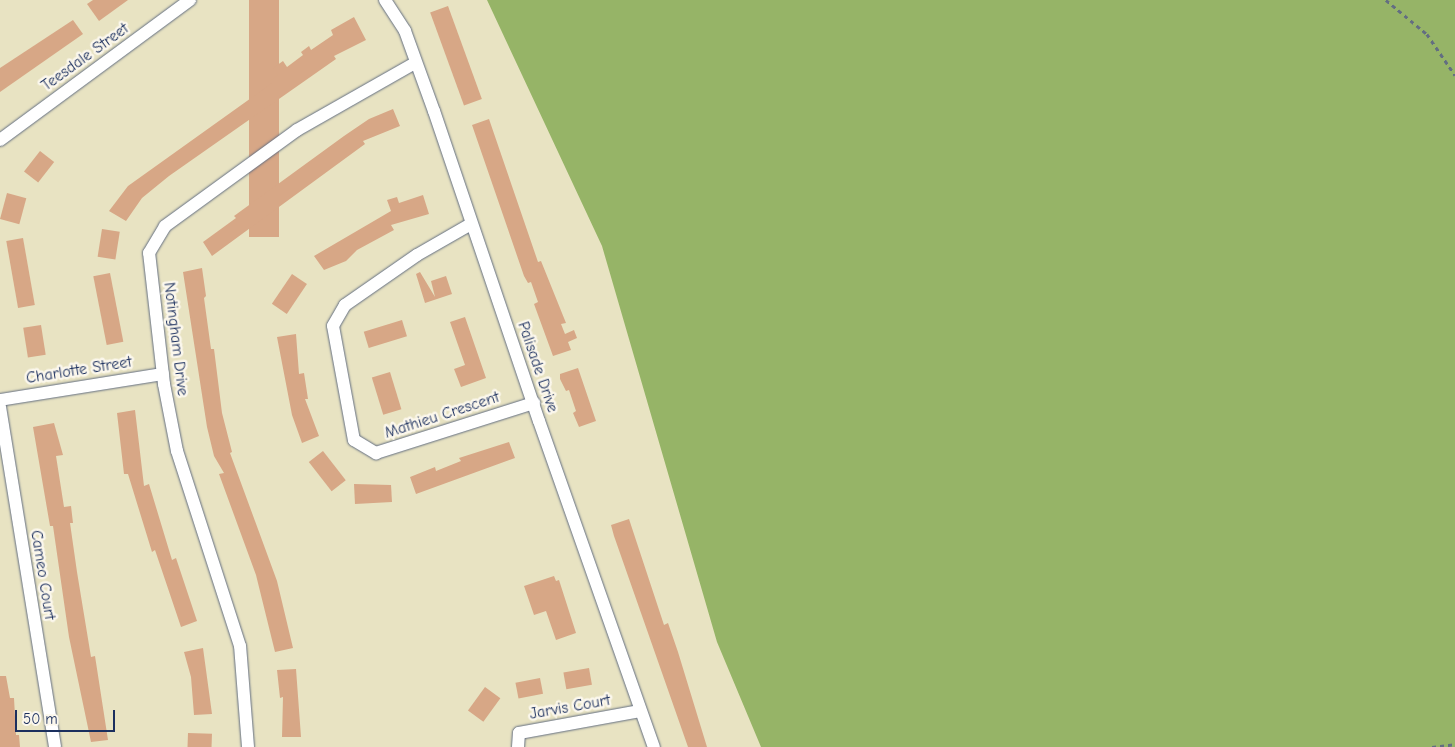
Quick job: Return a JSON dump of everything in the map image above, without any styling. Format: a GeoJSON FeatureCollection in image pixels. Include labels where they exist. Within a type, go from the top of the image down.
{"type":"FeatureCollection","features":[{"type":"Feature","properties":{"kind":"street","name":"Teesdale Street"},"geometry":{"type":"LineString","coordinates":[[0,140],[190,0]]}},
{"type":"Feature","properties":{"kind":"street","name":"Palisade Drive"},"geometry":{"type":"LineString","coordinates":[[385,0],[405,31],[415,63],[434,111],[471,224],[654,747]]}},
{"type":"Feature","properties":{"kind":"street","name":"Notingham Drive"},"geometry":{"type":"LineString","coordinates":[[248,747],[240,646],[177,451],[163,374],[149,253],[165,226],[297,130],[415,63]]}},
{"type":"Feature","properties":{"kind":"street","name":"Mathieu Crescent"},"geometry":{"type":"LineString","coordinates":[[471,224],[417,255],[344,305],[333,326],[354,440],[376,453],[534,403]]}},
{"type":"Feature","properties":{"kind":"street","name":"Charlotte Street"},"geometry":{"type":"LineString","coordinates":[[0,400],[163,374]]}},
{"type":"Feature","properties":{"kind":"street","name":"Cameo Court"},"geometry":{"type":"LineString","coordinates":[[0,407],[55,747]]}},
{"type":"Feature","properties":{"kind":"street","name":"Jarvis Court"},"geometry":{"type":"LineString","coordinates":[[518,747],[519,733],[640,711]]}},
{"type":"Feature","properties":{"kind":"path"},"geometry":{"type":"LineString","coordinates":[[1386,0],[1427,34],[1455,75]]}},
{"type":"Feature","properties":{"kind":"path"},"geometry":{"type":"LineString","coordinates":[[1432,747],[1455,744]]}},
{"type":"Feature","properties":{"kind":"green space"},"geometry":{"type":"Polygon","coordinates":[[[487,0],[1455,0],[1455,747],[761,747],[717,642],[602,246],[487,0]]]}},
{"type":"Feature","properties":{"kind":"building"},"geometry":{"type":"Polygon","coordinates":[[[93,0],[128,0],[99,21],[87,4],[93,0]]]}},
{"type":"Feature","properties":{"kind":"building"},"geometry":{"type":"Polygon","coordinates":[[[249,0],[279,0],[279,237],[249,237],[249,0]]]}},
{"type":"Feature","properties":{"kind":"building"},"geometry":{"type":"Polygon","coordinates":[[[448,6],[482,99],[464,106],[430,12],[448,6]]]}},
{"type":"Feature","properties":{"kind":"building"},"geometry":{"type":"Polygon","coordinates":[[[354,17],[366,40],[334,56],[336,59],[169,176],[142,198],[126,221],[109,211],[128,186],[272,83],[270,81],[278,75],[273,68],[283,61],[287,67],[303,55],[301,52],[309,46],[311,50],[333,35],[331,30],[354,17]]]}},
{"type":"Feature","properties":{"kind":"building"},"geometry":{"type":"Polygon","coordinates":[[[73,20],[83,34],[0,92],[0,68],[73,20]]]}},
{"type":"Feature","properties":{"kind":"building"},"geometry":{"type":"Polygon","coordinates":[[[393,109],[400,126],[363,141],[365,144],[212,256],[203,242],[236,218],[234,216],[369,119],[393,109]]]}},
{"type":"Feature","properties":{"kind":"building"},"geometry":{"type":"Polygon","coordinates":[[[489,119],[538,262],[541,261],[566,323],[561,324],[565,334],[574,330],[577,338],[568,342],[571,350],[553,356],[534,304],[538,302],[531,282],[528,283],[524,276],[472,125],[489,119]]]}},
{"type":"Feature","properties":{"kind":"building"},"geometry":{"type":"Polygon","coordinates":[[[40,151],[54,162],[38,183],[24,171],[40,151]]]}},
{"type":"Feature","properties":{"kind":"building"},"geometry":{"type":"Polygon","coordinates":[[[7,193],[26,198],[19,224],[0,219],[7,193]]]}},
{"type":"Feature","properties":{"kind":"building"},"geometry":{"type":"Polygon","coordinates":[[[423,195],[429,214],[391,225],[394,230],[357,250],[346,261],[324,270],[314,256],[391,211],[387,200],[397,197],[399,203],[423,195]]]}},
{"type":"Feature","properties":{"kind":"building"},"geometry":{"type":"Polygon","coordinates":[[[102,229],[120,232],[115,259],[98,257],[102,229]]]}},
{"type":"Feature","properties":{"kind":"building"},"geometry":{"type":"Polygon","coordinates":[[[23,238],[35,305],[18,308],[6,241],[23,238]]]}},
{"type":"Feature","properties":{"kind":"building"},"geometry":{"type":"Polygon","coordinates":[[[202,268],[211,349],[214,349],[222,413],[232,452],[230,453],[277,581],[293,648],[275,652],[256,575],[219,474],[224,473],[214,456],[207,427],[183,272],[202,268]]]}},
{"type":"Feature","properties":{"kind":"building"},"geometry":{"type":"Polygon","coordinates":[[[420,272],[435,297],[431,281],[446,276],[452,294],[425,303],[416,274],[420,272]]]}},
{"type":"Feature","properties":{"kind":"building"},"geometry":{"type":"Polygon","coordinates":[[[110,273],[123,342],[107,345],[93,276],[110,273]]]}},
{"type":"Feature","properties":{"kind":"building"},"geometry":{"type":"Polygon","coordinates":[[[292,274],[307,284],[287,314],[272,304],[292,274]]]}},
{"type":"Feature","properties":{"kind":"building"},"geometry":{"type":"Polygon","coordinates":[[[465,317],[486,378],[461,387],[454,369],[465,365],[450,322],[465,317]]]}},
{"type":"Feature","properties":{"kind":"building"},"geometry":{"type":"Polygon","coordinates":[[[402,320],[407,336],[369,348],[364,332],[402,320]]]}},
{"type":"Feature","properties":{"kind":"building"},"geometry":{"type":"Polygon","coordinates":[[[41,325],[46,355],[28,357],[23,328],[41,325]]]}},
{"type":"Feature","properties":{"kind":"building"},"geometry":{"type":"Polygon","coordinates":[[[296,334],[299,374],[304,373],[308,399],[305,399],[319,436],[302,443],[292,415],[277,337],[296,334]]]}},
{"type":"Feature","properties":{"kind":"building"},"geometry":{"type":"Polygon","coordinates":[[[578,368],[596,421],[579,427],[573,413],[576,411],[569,390],[566,391],[560,379],[560,374],[578,368]]]}},
{"type":"Feature","properties":{"kind":"building"},"geometry":{"type":"Polygon","coordinates":[[[390,372],[401,409],[383,415],[372,378],[390,372]]]}},
{"type":"Feature","properties":{"kind":"building"},"geometry":{"type":"Polygon","coordinates":[[[135,410],[144,486],[149,484],[172,560],[176,558],[197,621],[181,627],[155,550],[152,552],[128,474],[124,474],[117,413],[135,410]]]}},
{"type":"Feature","properties":{"kind":"building"},"geometry":{"type":"Polygon","coordinates":[[[54,423],[63,455],[56,456],[64,507],[71,506],[73,523],[70,523],[77,572],[91,657],[95,656],[108,740],[91,742],[69,637],[53,526],[50,526],[33,427],[54,423]]]}},
{"type":"Feature","properties":{"kind":"building"},"geometry":{"type":"Polygon","coordinates":[[[509,442],[515,458],[416,494],[410,477],[435,467],[436,471],[461,461],[459,458],[509,442]]]}},
{"type":"Feature","properties":{"kind":"building"},"geometry":{"type":"Polygon","coordinates":[[[323,451],[346,480],[332,491],[309,462],[323,451]]]}},
{"type":"Feature","properties":{"kind":"building"},"geometry":{"type":"Polygon","coordinates":[[[354,484],[391,485],[392,502],[355,504],[354,484]]]}},
{"type":"Feature","properties":{"kind":"building"},"geometry":{"type":"Polygon","coordinates":[[[629,519],[664,625],[668,623],[678,652],[707,747],[688,747],[614,536],[611,525],[629,519]]]}},
{"type":"Feature","properties":{"kind":"building"},"geometry":{"type":"Polygon","coordinates":[[[554,576],[556,581],[559,580],[576,633],[556,640],[546,611],[534,615],[524,586],[554,576]]]}},
{"type":"Feature","properties":{"kind":"building"},"geometry":{"type":"Polygon","coordinates":[[[203,648],[212,714],[194,715],[191,677],[184,652],[203,648]]]}},
{"type":"Feature","properties":{"kind":"building"},"geometry":{"type":"Polygon","coordinates":[[[589,668],[592,685],[566,689],[563,673],[589,668]]]}},
{"type":"Feature","properties":{"kind":"building"},"geometry":{"type":"Polygon","coordinates":[[[296,669],[301,737],[282,737],[283,697],[280,698],[277,670],[296,669]]]}},
{"type":"Feature","properties":{"kind":"building"},"geometry":{"type":"Polygon","coordinates":[[[0,676],[6,676],[10,698],[14,698],[16,735],[19,735],[20,747],[0,747],[0,676]]]}},
{"type":"Feature","properties":{"kind":"building"},"geometry":{"type":"Polygon","coordinates":[[[540,678],[543,694],[519,698],[515,683],[540,678]]]}},
{"type":"Feature","properties":{"kind":"building"},"geometry":{"type":"Polygon","coordinates":[[[485,687],[500,698],[483,722],[468,710],[485,687]]]}},
{"type":"Feature","properties":{"kind":"building"},"geometry":{"type":"Polygon","coordinates":[[[188,733],[212,734],[212,747],[188,747],[188,733]]]}}]}
